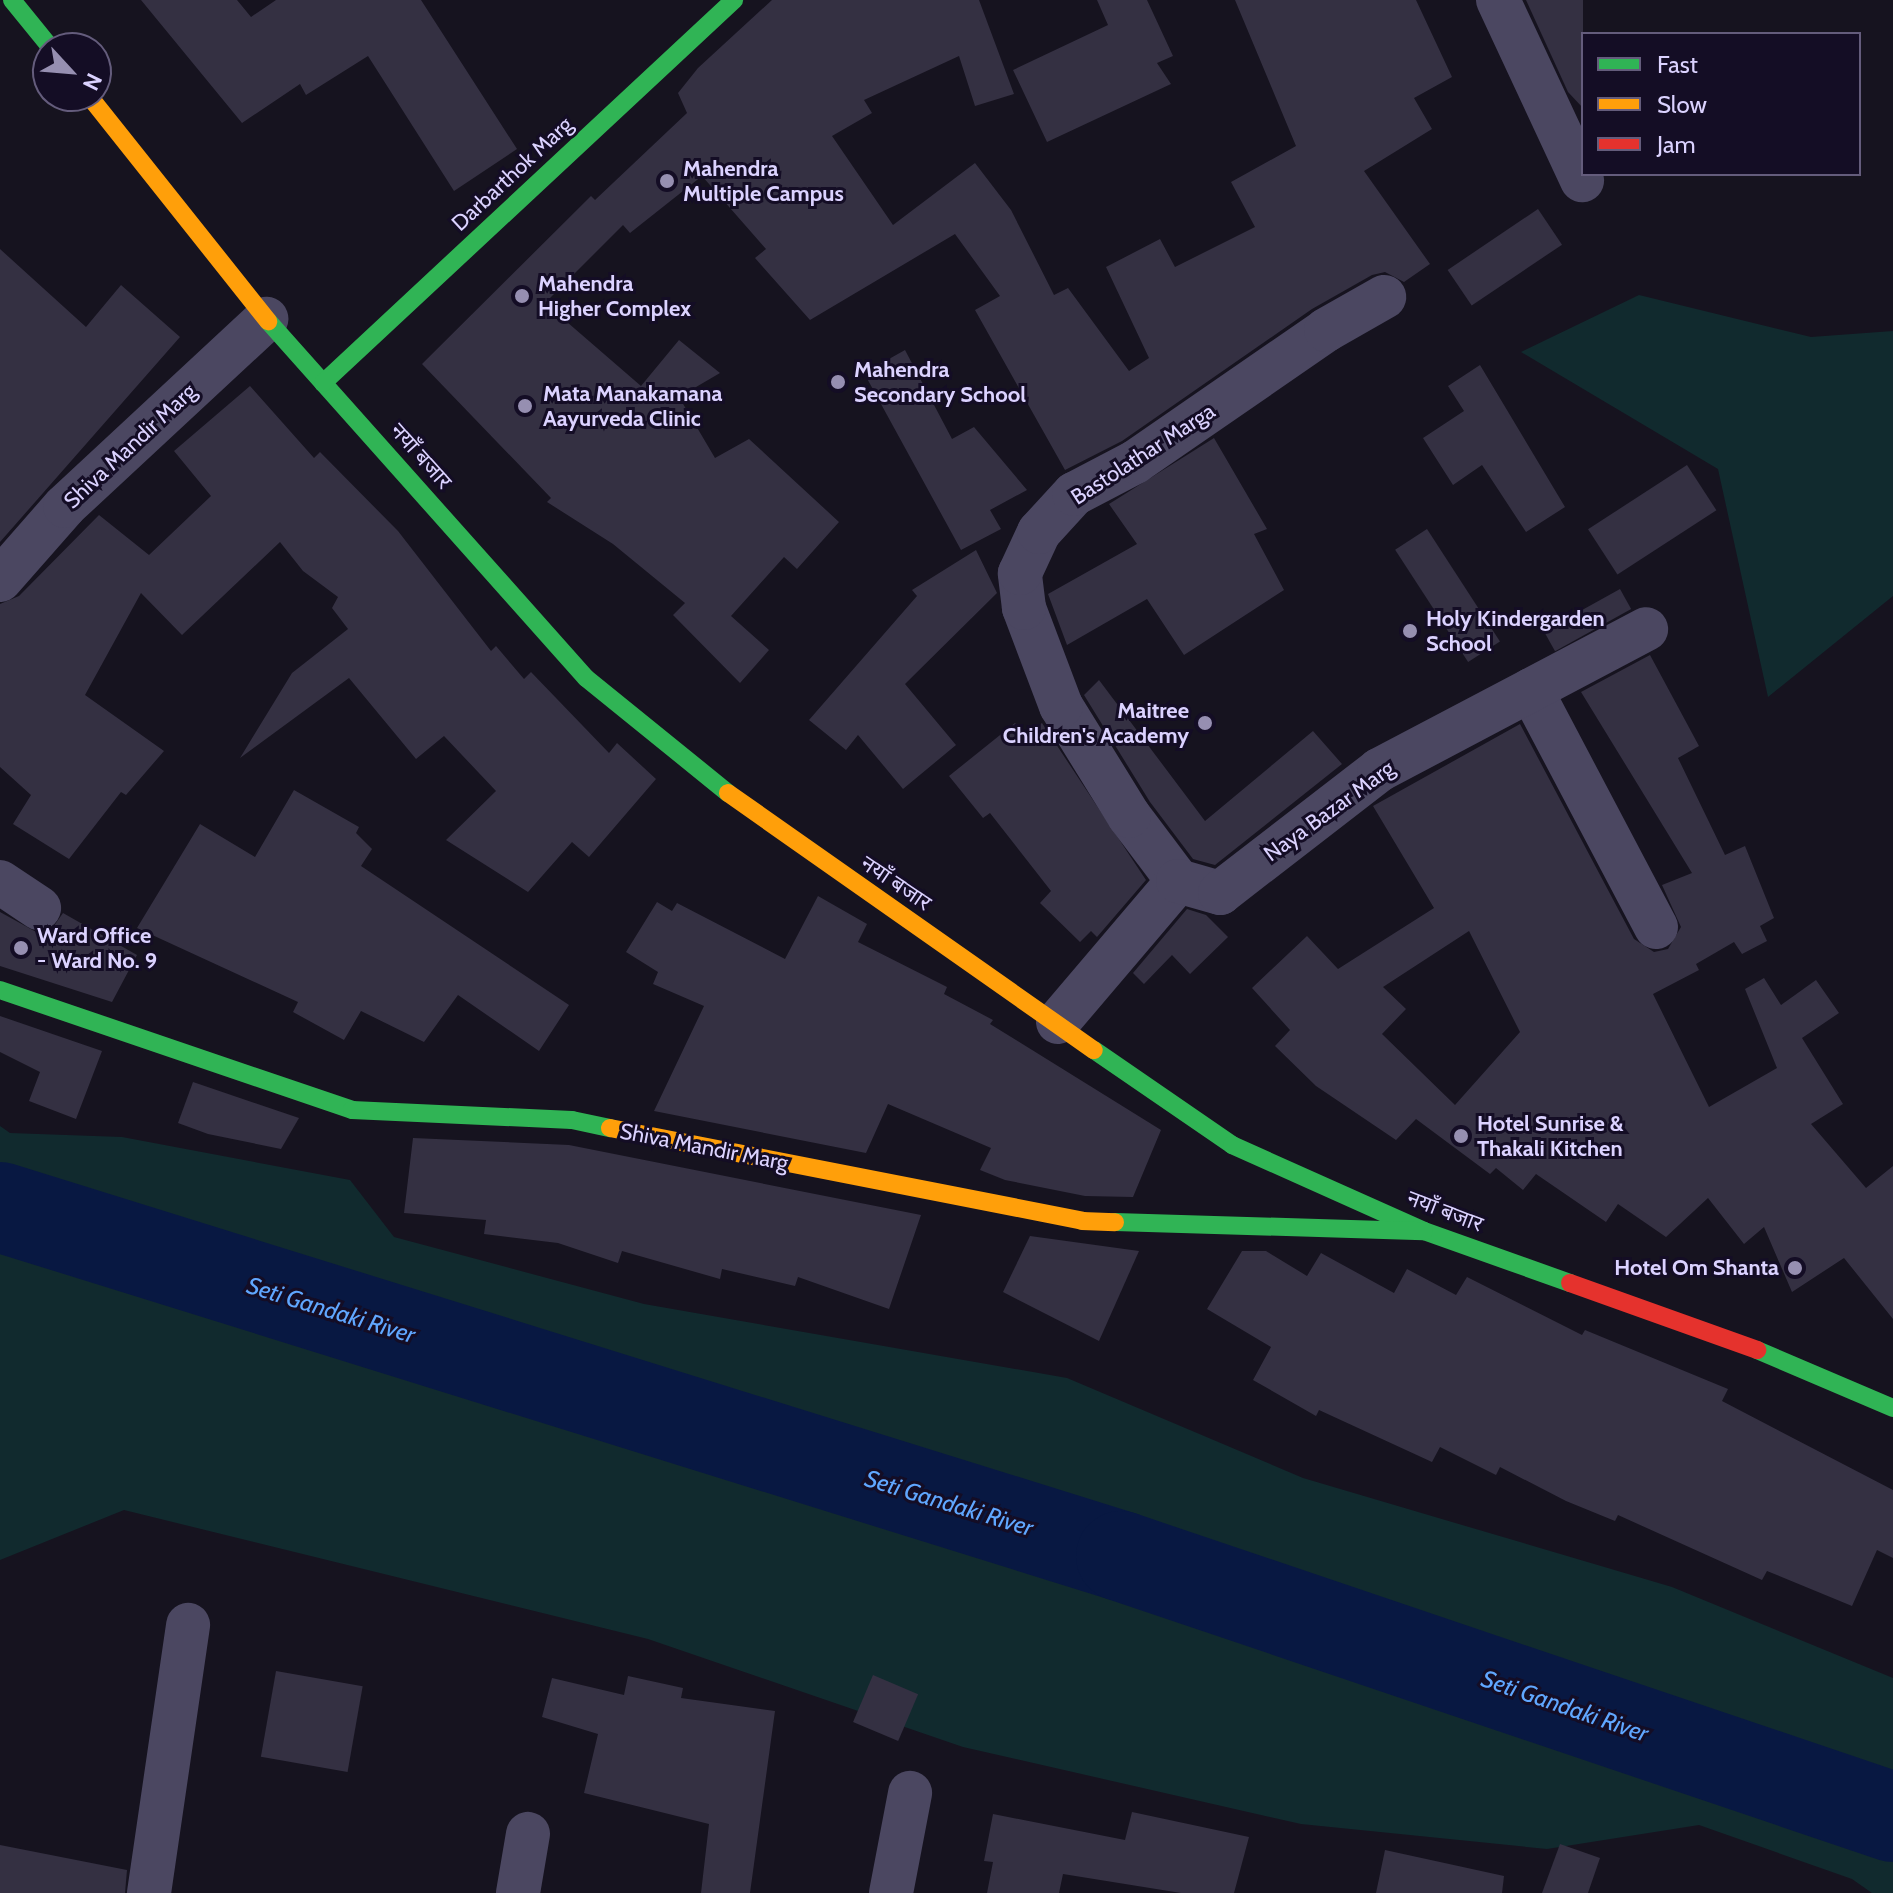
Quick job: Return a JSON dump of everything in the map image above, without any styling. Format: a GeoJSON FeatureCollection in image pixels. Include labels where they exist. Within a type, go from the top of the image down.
{"type":"FeatureCollection","features":[{"type":"Feature","properties":{"kind":"main road"},"geometry":{"type":"LineString","coordinates":[[12,0],[38,32]]}},
{"type":"Feature","properties":{"kind":"main road","name":"Darbarthok Marg"},"geometry":{"type":"LineString","coordinates":[[323,383],[734,0]]}},
{"type":"Feature","properties":{"kind":"main road","name":"नयाँ बजार"},"geometry":{"type":"LineString","coordinates":[[102,112],[266,319],[586,678],[761,820],[1058,1022],[1232,1145],[1424,1231],[1786,1361],[1893,1408]]}},
{"type":"Feature","properties":{"kind":"main road","name":"Shiva Mandir Marg"},"geometry":{"type":"LineString","coordinates":[[0,990],[352,1110],[572,1120],[1082,1221],[1424,1231]]}},
{"type":"Feature","properties":{"kind":"street"},"geometry":{"type":"LineString","coordinates":[[1498,0],[1582,180]]}},
{"type":"Feature","properties":{"kind":"street","name":"Bastolathar Marga"},"geometry":{"type":"LineString","coordinates":[[1178,881],[1129,816],[1061,706],[1024,608],[1020,573],[1039,532],[1074,494],[1135,462],[1301,347],[1384,297]]}},
{"type":"Feature","properties":{"kind":"street","name":"Shiva Mandir Marg"},"geometry":{"type":"LineString","coordinates":[[0,580],[65,506],[266,319]]}},
{"type":"Feature","properties":{"kind":"street","name":"Naya Bazar Marg"},"geometry":{"type":"LineString","coordinates":[[1178,881],[1220,893],[1379,770],[1646,629]]}},
{"type":"Feature","properties":{"kind":"street"},"geometry":{"type":"LineString","coordinates":[[1531,690],[1656,927]]}},
{"type":"Feature","properties":{"kind":"street"},"geometry":{"type":"LineString","coordinates":[[1058,1022],[1178,881]]}},
{"type":"Feature","properties":{"kind":"street"},"geometry":{"type":"LineString","coordinates":[[0,882],[39,908]]}},
{"type":"Feature","properties":{"kind":"street"},"geometry":{"type":"LineString","coordinates":[[149,1893],[188,1625]]}},
{"type":"Feature","properties":{"kind":"street"},"geometry":{"type":"LineString","coordinates":[[891,1893],[910,1793]]}},
{"type":"Feature","properties":{"kind":"street"},"geometry":{"type":"LineString","coordinates":[[518,1893],[528,1834]]}},
{"type":"Feature","properties":{"kind":"green space"},"geometry":{"type":"Polygon","coordinates":[[[1639,295],[1811,337],[1893,331],[1893,596],[1768,697],[1718,469],[1521,352],[1639,295]]]}},
{"type":"Feature","properties":{"kind":"green space"},"geometry":{"type":"Polygon","coordinates":[[[0,1126],[10,1133],[122,1137],[350,1180],[394,1237],[644,1304],[1067,1378],[1303,1478],[1672,1587],[1893,1678],[1893,1893],[1872,1893],[1852,1879],[1699,1825],[1547,1849],[1301,1824],[963,1747],[648,1639],[124,1510],[0,1560],[0,1126]]]}},
{"type":"Feature","properties":{"kind":"building"},"geometry":{"type":"Polygon","coordinates":[[[141,0],[237,0],[251,17],[276,0],[421,0],[517,149],[454,191],[368,56],[306,95],[300,84],[242,123],[141,0]]]}},
{"type":"Feature","properties":{"kind":"building"},"geometry":{"type":"Polygon","coordinates":[[[772,0],[979,0],[1014,94],[975,106],[959,56],[864,100],[872,113],[832,136],[893,225],[975,163],[1011,210],[1054,295],[1068,288],[1129,371],[1149,358],[1106,267],[1160,239],[1175,267],[1255,227],[1231,182],[1296,146],[1235,0],[1416,0],[1452,77],[1414,98],[1432,129],[1364,171],[1430,264],[1404,282],[1385,272],[1372,275],[1312,309],[1122,441],[1065,470],[975,310],[1000,296],[955,234],[810,320],[755,258],[766,249],[702,176],[630,233],[623,225],[545,303],[641,386],[679,340],[720,373],[679,397],[715,458],[749,439],[839,522],[797,569],[784,557],[731,616],[769,650],[740,683],[673,615],[685,603],[613,544],[547,502],[551,498],[422,364],[591,196],[595,200],[687,113],[678,93],[698,68],[772,0]]]}},
{"type":"Feature","properties":{"kind":"building"},"geometry":{"type":"Polygon","coordinates":[[[1097,0],[1147,0],[1173,56],[1157,63],[1171,84],[1047,142],[1013,70],[1108,25],[1097,0]]]}},
{"type":"Feature","properties":{"kind":"building"},"geometry":{"type":"Polygon","coordinates":[[[1526,0],[1583,0],[1581,106],[1568,92],[1526,0]]]}},
{"type":"Feature","properties":{"kind":"building"},"geometry":{"type":"Polygon","coordinates":[[[1538,209],[1562,245],[1472,306],[1448,270],[1538,209]]]}},
{"type":"Feature","properties":{"kind":"building"},"geometry":{"type":"Polygon","coordinates":[[[0,249],[86,327],[121,285],[180,337],[0,542],[0,249]]]}},
{"type":"Feature","properties":{"kind":"building"},"geometry":{"type":"Polygon","coordinates":[[[905,350],[952,439],[974,427],[1027,490],[990,510],[1001,529],[961,550],[864,373],[905,350]]]}},
{"type":"Feature","properties":{"kind":"building"},"geometry":{"type":"Polygon","coordinates":[[[1480,365],[1565,507],[1526,532],[1482,465],[1453,485],[1423,438],[1464,411],[1448,386],[1480,365]]]}},
{"type":"Feature","properties":{"kind":"building"},"geometry":{"type":"Polygon","coordinates":[[[250,386],[314,458],[320,452],[398,531],[491,651],[496,646],[524,679],[531,672],[609,753],[617,743],[656,779],[589,857],[572,842],[528,892],[446,840],[496,791],[444,736],[416,759],[349,678],[240,758],[292,673],[348,629],[332,608],[338,597],[303,571],[280,542],[182,635],[141,593],[85,695],[164,751],[126,795],[121,792],[69,859],[13,824],[31,795],[0,767],[0,604],[19,596],[99,515],[149,555],[211,496],[174,451],[250,386]]]}},
{"type":"Feature","properties":{"kind":"building"},"geometry":{"type":"Polygon","coordinates":[[[1214,438],[1267,529],[1254,534],[1284,590],[1184,655],[1147,599],[1067,645],[1048,594],[1137,544],[1109,504],[1214,438]]]}},
{"type":"Feature","properties":{"kind":"building"},"geometry":{"type":"Polygon","coordinates":[[[1687,465],[1716,510],[1617,575],[1588,529],[1687,465]]]}},
{"type":"Feature","properties":{"kind":"building"},"geometry":{"type":"Polygon","coordinates":[[[1427,529],[1500,641],[1468,662],[1395,550],[1427,529]]]}},
{"type":"Feature","properties":{"kind":"building"},"geometry":{"type":"Polygon","coordinates":[[[976,550],[997,593],[905,684],[956,745],[903,789],[858,735],[846,750],[809,720],[917,596],[912,590],[976,550]]]}},
{"type":"Feature","properties":{"kind":"building"},"geometry":{"type":"Polygon","coordinates":[[[1620,589],[1631,609],[1555,651],[1544,631],[1620,589]]]}},
{"type":"Feature","properties":{"kind":"building"},"geometry":{"type":"Polygon","coordinates":[[[1650,655],[1699,746],[1678,758],[1725,855],[1745,846],[1774,918],[1760,926],[1767,941],[1742,954],[1734,942],[1696,964],[1699,970],[1653,994],[1709,1107],[1777,1068],[1745,989],[1764,978],[1781,1005],[1816,980],[1839,1013],[1802,1038],[1843,1104],[1811,1124],[1866,1188],[1893,1166],[1893,1319],[1844,1258],[1792,1292],[1764,1227],[1744,1244],[1708,1198],[1666,1237],[1618,1204],[1606,1222],[1536,1174],[1523,1190],[1496,1168],[1490,1174],[1416,1119],[1396,1140],[1316,1086],[1275,1046],[1290,1030],[1252,988],[1307,936],[1338,969],[1434,908],[1373,806],[1520,724],[1634,939],[1654,952],[1668,949],[1681,927],[1662,885],[1692,873],[1581,692],[1650,655]],[[1469,931],[1383,987],[1406,1009],[1382,1034],[1455,1105],[1520,1032],[1469,931]]]}},
{"type":"Feature","properties":{"kind":"building"},"geometry":{"type":"Polygon","coordinates":[[[1099,680],[1205,821],[1313,731],[1342,764],[1215,865],[1193,859],[1150,802],[1084,695],[1099,680]]]}},
{"type":"Feature","properties":{"kind":"building"},"geometry":{"type":"Polygon","coordinates":[[[1015,723],[1025,735],[1042,723],[1146,880],[1097,937],[1091,931],[1080,942],[1040,903],[1051,891],[990,813],[983,818],[949,776],[1015,723]]]}},
{"type":"Feature","properties":{"kind":"building"},"geometry":{"type":"Polygon","coordinates":[[[294,790],[359,827],[356,833],[372,849],[361,866],[569,1005],[539,1051],[458,995],[424,1042],[361,1011],[344,1040],[293,1012],[298,1002],[137,928],[200,824],[255,857],[294,790]]]}},
{"type":"Feature","properties":{"kind":"building"},"geometry":{"type":"Polygon","coordinates":[[[818,896],[867,924],[858,942],[947,987],[944,994],[993,1020],[990,1024],[1161,1130],[1133,1197],[1085,1196],[1005,1180],[980,1170],[991,1148],[888,1104],[866,1153],[654,1111],[704,1006],[653,984],[658,972],[626,952],[657,902],[672,911],[677,903],[785,959],[818,896]]]}},
{"type":"Feature","properties":{"kind":"building"},"geometry":{"type":"Polygon","coordinates":[[[1187,909],[1206,915],[1228,937],[1190,974],[1172,955],[1144,984],[1133,973],[1187,909]]]}},
{"type":"Feature","properties":{"kind":"building"},"geometry":{"type":"Polygon","coordinates":[[[0,912],[38,933],[51,930],[63,913],[137,955],[112,1002],[0,966],[0,912]]]}},
{"type":"Feature","properties":{"kind":"building"},"geometry":{"type":"Polygon","coordinates":[[[0,1016],[102,1051],[76,1119],[29,1101],[40,1072],[0,1052],[0,1016]]]}},
{"type":"Feature","properties":{"kind":"building"},"geometry":{"type":"Polygon","coordinates":[[[193,1082],[299,1118],[281,1149],[208,1134],[178,1123],[193,1082]]]}},
{"type":"Feature","properties":{"kind":"building"},"geometry":{"type":"Polygon","coordinates":[[[413,1138],[569,1145],[921,1215],[889,1309],[798,1277],[795,1286],[722,1269],[720,1279],[622,1251],[618,1263],[558,1243],[484,1234],[486,1220],[404,1213],[413,1138]]]}},
{"type":"Feature","properties":{"kind":"building"},"geometry":{"type":"Polygon","coordinates":[[[1030,1236],[1139,1251],[1099,1341],[1003,1292],[1030,1236]]]}},
{"type":"Feature","properties":{"kind":"building"},"geometry":{"type":"Polygon","coordinates":[[[1242,1251],[1266,1251],[1307,1276],[1321,1253],[1394,1293],[1407,1269],[1456,1295],[1467,1277],[1582,1335],[1585,1330],[1728,1389],[1722,1401],[1893,1490],[1893,1558],[1877,1550],[1852,1606],[1767,1571],[1762,1580],[1618,1515],[1615,1521],[1566,1501],[1500,1467],[1496,1475],[1440,1447],[1432,1462],[1319,1410],[1316,1416],[1253,1380],[1271,1347],[1207,1309],[1242,1251]]]}},
{"type":"Feature","properties":{"kind":"building"},"geometry":{"type":"Polygon","coordinates":[[[276,1671],[363,1686],[348,1772],[261,1757],[276,1671]]]}},
{"type":"Feature","properties":{"kind":"building"},"geometry":{"type":"Polygon","coordinates":[[[873,1675],[918,1694],[898,1741],[853,1722],[873,1675]]]}},
{"type":"Feature","properties":{"kind":"building"},"geometry":{"type":"Polygon","coordinates":[[[628,1676],[683,1688],[681,1698],[775,1711],[750,1893],[701,1893],[709,1824],[584,1793],[598,1734],[542,1717],[552,1678],[624,1695],[628,1676]]]}},
{"type":"Feature","properties":{"kind":"building"},"geometry":{"type":"Polygon","coordinates":[[[1132,1812],[1249,1837],[1234,1893],[1181,1893],[1063,1874],[1059,1893],[987,1893],[993,1862],[984,1861],[993,1814],[1125,1840],[1132,1812]]]}},
{"type":"Feature","properties":{"kind":"building"},"geometry":{"type":"Polygon","coordinates":[[[1560,1844],[1600,1858],[1588,1893],[1542,1893],[1560,1844]]]}},
{"type":"Feature","properties":{"kind":"building"},"geometry":{"type":"Polygon","coordinates":[[[0,1845],[127,1870],[125,1893],[0,1893],[0,1845]]]}},
{"type":"Feature","properties":{"kind":"building"},"geometry":{"type":"Polygon","coordinates":[[[1385,1850],[1504,1876],[1502,1893],[1376,1893],[1385,1850]]]}},
{"type":"Feature","properties":{"kind":"waterway","name":"Seti Gandaki River"},"geometry":{"type":"LineString","coordinates":[[0,1207],[1121,1556],[1893,1817]]}},
{"type":"Feature","properties":{"kind":"traffic: fast"},"geometry":{"type":"LineString","coordinates":[[12,0],[38,32]]}},
{"type":"Feature","properties":{"kind":"traffic: fast"},"geometry":{"type":"LineString","coordinates":[[323,383],[734,0]]}},
{"type":"Feature","properties":{"kind":"traffic: fast"},"geometry":{"type":"LineString","coordinates":[[268,321],[586,678],[728,793]]}},
{"type":"Feature","properties":{"kind":"traffic: fast"},"geometry":{"type":"LineString","coordinates":[[0,990],[352,1110],[572,1120],[610,1128]]}},
{"type":"Feature","properties":{"kind":"traffic: fast"},"geometry":{"type":"LineString","coordinates":[[1094,1050],[1232,1145],[1424,1231],[1570,1283]]}},
{"type":"Feature","properties":{"kind":"traffic: fast"},"geometry":{"type":"LineString","coordinates":[[1115,1222],[1424,1231]]}},
{"type":"Feature","properties":{"kind":"traffic: fast"},"geometry":{"type":"LineString","coordinates":[[1757,1350],[1893,1408]]}},
{"type":"Feature","properties":{"kind":"traffic: slow"},"geometry":{"type":"LineString","coordinates":[[102,112],[268,321]]}},
{"type":"Feature","properties":{"kind":"traffic: slow"},"geometry":{"type":"LineString","coordinates":[[728,793],[1094,1050]]}},
{"type":"Feature","properties":{"kind":"traffic: slow"},"geometry":{"type":"LineString","coordinates":[[610,1128],[1082,1221],[1115,1222]]}},
{"type":"Feature","properties":{"kind":"traffic: jam"},"geometry":{"type":"LineString","coordinates":[[1570,1283],[1757,1350]]}},
{"type":"Feature","properties":{"kind":"place","name":"Mahendra Multiple Campus"},"geometry":{"type":"Point","coordinates":[667,181]}},
{"type":"Feature","properties":{"kind":"place","name":"Mahendra Higher Complex"},"geometry":{"type":"Point","coordinates":[522,296]}},
{"type":"Feature","properties":{"kind":"place","name":"Mahendra Secondary School"},"geometry":{"type":"Point","coordinates":[838,382]}},
{"type":"Feature","properties":{"kind":"place","name":"Mata Manakamana Aayurveda Clinic"},"geometry":{"type":"Point","coordinates":[525,406]}},
{"type":"Feature","properties":{"kind":"place","name":"Holy Kindergarden School"},"geometry":{"type":"Point","coordinates":[1410,631]}},
{"type":"Feature","properties":{"kind":"place","name":"Maitree Children's Academy"},"geometry":{"type":"Point","coordinates":[1205,723]}},
{"type":"Feature","properties":{"kind":"place","name":"Ward Office - Ward No. 9"},"geometry":{"type":"Point","coordinates":[21,948]}},
{"type":"Feature","properties":{"kind":"place","name":"Hotel Sunrise & Thakali Kitchen"},"geometry":{"type":"Point","coordinates":[1461,1136]}},
{"type":"Feature","properties":{"kind":"place","name":"Hotel Om Shanta"},"geometry":{"type":"Point","coordinates":[1795,1268]}}]}
